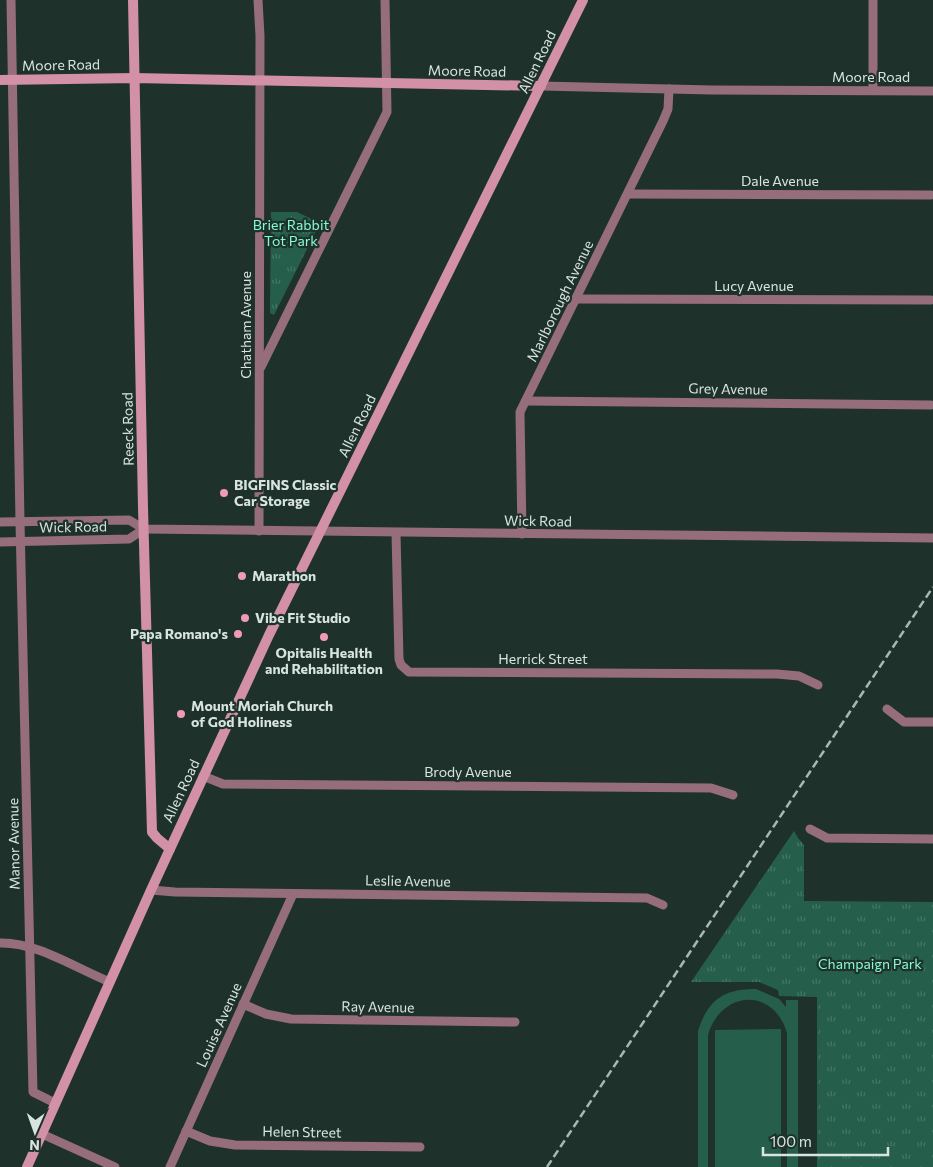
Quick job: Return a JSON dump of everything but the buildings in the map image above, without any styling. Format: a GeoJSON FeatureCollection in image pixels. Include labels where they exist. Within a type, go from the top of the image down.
{"type":"FeatureCollection","features":[{"type":"Feature","properties":{"kind":"street","name":"Manor Avenue"},"geometry":{"type":"LineString","coordinates":[[11,0],[20,542],[33,1092],[55,1103]]}},
{"type":"Feature","properties":{"kind":"street","name":"Reeck Road"},"geometry":{"type":"LineString","coordinates":[[133,0],[152,832],[170,850]]}},
{"type":"Feature","properties":{"kind":"street","name":"Chatham Avenue"},"geometry":{"type":"LineString","coordinates":[[258,0],[260,80],[259,531]]}},
{"type":"Feature","properties":{"kind":"street"},"geometry":{"type":"LineString","coordinates":[[260,369],[387,112],[385,0]]}},
{"type":"Feature","properties":{"kind":"street","name":"Allen Road"},"geometry":{"type":"LineString","coordinates":[[27,1167],[151,890],[269,634],[583,0]]}},
{"type":"Feature","properties":{"kind":"street"},"geometry":{"type":"LineString","coordinates":[[873,0],[873,90]]}},
{"type":"Feature","properties":{"kind":"street","name":"Moore Road"},"geometry":{"type":"LineString","coordinates":[[0,80],[134,78],[669,89],[933,91]]}},
{"type":"Feature","properties":{"kind":"street","name":"Marlborough Avenue"},"geometry":{"type":"LineString","coordinates":[[522,534],[520,412],[668,109],[669,89]]}},
{"type":"Feature","properties":{"kind":"street","name":"Dale Avenue"},"geometry":{"type":"LineString","coordinates":[[628,194],[931,195]]}},
{"type":"Feature","properties":{"kind":"street","name":"Lucy Avenue"},"geometry":{"type":"LineString","coordinates":[[576,299],[931,300]]}},
{"type":"Feature","properties":{"kind":"street","name":"Grey Avenue"},"geometry":{"type":"LineString","coordinates":[[526,401],[931,405]]}},
{"type":"Feature","properties":{"kind":"street","name":"Wick Road"},"geometry":{"type":"LineString","coordinates":[[0,522],[129,520],[144,529],[259,531],[933,538]]}},
{"type":"Feature","properties":{"kind":"street","name":"Wick Road"},"geometry":{"type":"LineString","coordinates":[[0,542],[129,539],[144,529]]}},
{"type":"Feature","properties":{"kind":"street","name":"Herrick Street"},"geometry":{"type":"LineString","coordinates":[[396,533],[399,659],[401,665],[409,672],[777,674],[799,676],[818,684]]}},
{"type":"Feature","properties":{"kind":"street"},"geometry":{"type":"LineString","coordinates":[[887,709],[904,722],[933,722]]}},
{"type":"Feature","properties":{"kind":"street","name":"Brody Avenue"},"geometry":{"type":"LineString","coordinates":[[203,776],[224,784],[711,788],[733,795]]}},
{"type":"Feature","properties":{"kind":"street"},"geometry":{"type":"LineString","coordinates":[[810,829],[827,838],[933,839]]}},
{"type":"Feature","properties":{"kind":"street","name":"Leslie Avenue"},"geometry":{"type":"LineString","coordinates":[[151,890],[293,894],[647,898],[663,905]]}},
{"type":"Feature","properties":{"kind":"street","name":"Louise Avenue"},"geometry":{"type":"LineString","coordinates":[[170,1167],[293,894]]}},
{"type":"Feature","properties":{"kind":"street"},"geometry":{"type":"LineString","coordinates":[[0,943],[14,942],[30,946],[110,982]]}},
{"type":"Feature","properties":{"kind":"street","name":"Ray Avenue"},"geometry":{"type":"LineString","coordinates":[[244,1004],[266,1014],[291,1020],[515,1022]]}},
{"type":"Feature","properties":{"kind":"street","name":"Helen Street"},"geometry":{"type":"LineString","coordinates":[[186,1131],[210,1141],[235,1145],[420,1147]]}},
{"type":"Feature","properties":{"kind":"street"},"geometry":{"type":"LineString","coordinates":[[42,1134],[115,1167]]}},
{"type":"Feature","properties":{"kind":"green space","name":"Brier Rabbit Tot Park"},"geometry":{"type":"Polygon","coordinates":[[[271,212],[297,212],[320,223],[274,315],[270,313],[271,212]]]}},
{"type":"Feature","properties":{"kind":"green space","name":"Champaign Park"},"geometry":{"type":"Polygon","coordinates":[[[794,831],[804,845],[804,901],[933,902],[933,1167],[817,1167],[817,997],[779,996],[778,990],[759,982],[691,982],[794,831]]]}},
{"type":"Feature","properties":{"kind":"green space"},"geometry":{"type":"Polygon","coordinates":[[[756,989],[779,999],[786,1007],[786,1000],[798,1000],[798,1167],[787,1167],[787,1033],[780,1018],[771,1008],[760,1002],[748,1000],[735,1002],[724,1009],[715,1020],[708,1035],[708,1167],[698,1167],[698,1031],[707,1011],[718,998],[734,991],[756,989]]]}},
{"type":"Feature","properties":{"kind":"green space"},"geometry":{"type":"Polygon","coordinates":[[[781,1029],[781,1167],[715,1167],[715,1030],[781,1029]]]}},
{"type":"Feature","properties":{"kind":"railway"},"geometry":{"type":"LineString","coordinates":[[547,1167],[933,587]]}},
{"type":"Feature","properties":{"kind":"place","name":"BIGFINS Classic Car Storage"},"geometry":{"type":"Point","coordinates":[224,493]}},
{"type":"Feature","properties":{"kind":"place","name":"Marathon"},"geometry":{"type":"Point","coordinates":[242,576]}},
{"type":"Feature","properties":{"kind":"place","name":"Vibe Fit Studio"},"geometry":{"type":"Point","coordinates":[245,618]}},
{"type":"Feature","properties":{"kind":"place","name":"Papa Romano's"},"geometry":{"type":"Point","coordinates":[238,634]}},
{"type":"Feature","properties":{"kind":"place","name":"Opitalis Health and Rehabilitation"},"geometry":{"type":"Point","coordinates":[324,637]}},
{"type":"Feature","properties":{"kind":"place","name":"Mount Moriah Church of God Holiness"},"geometry":{"type":"Point","coordinates":[181,714]}}]}
